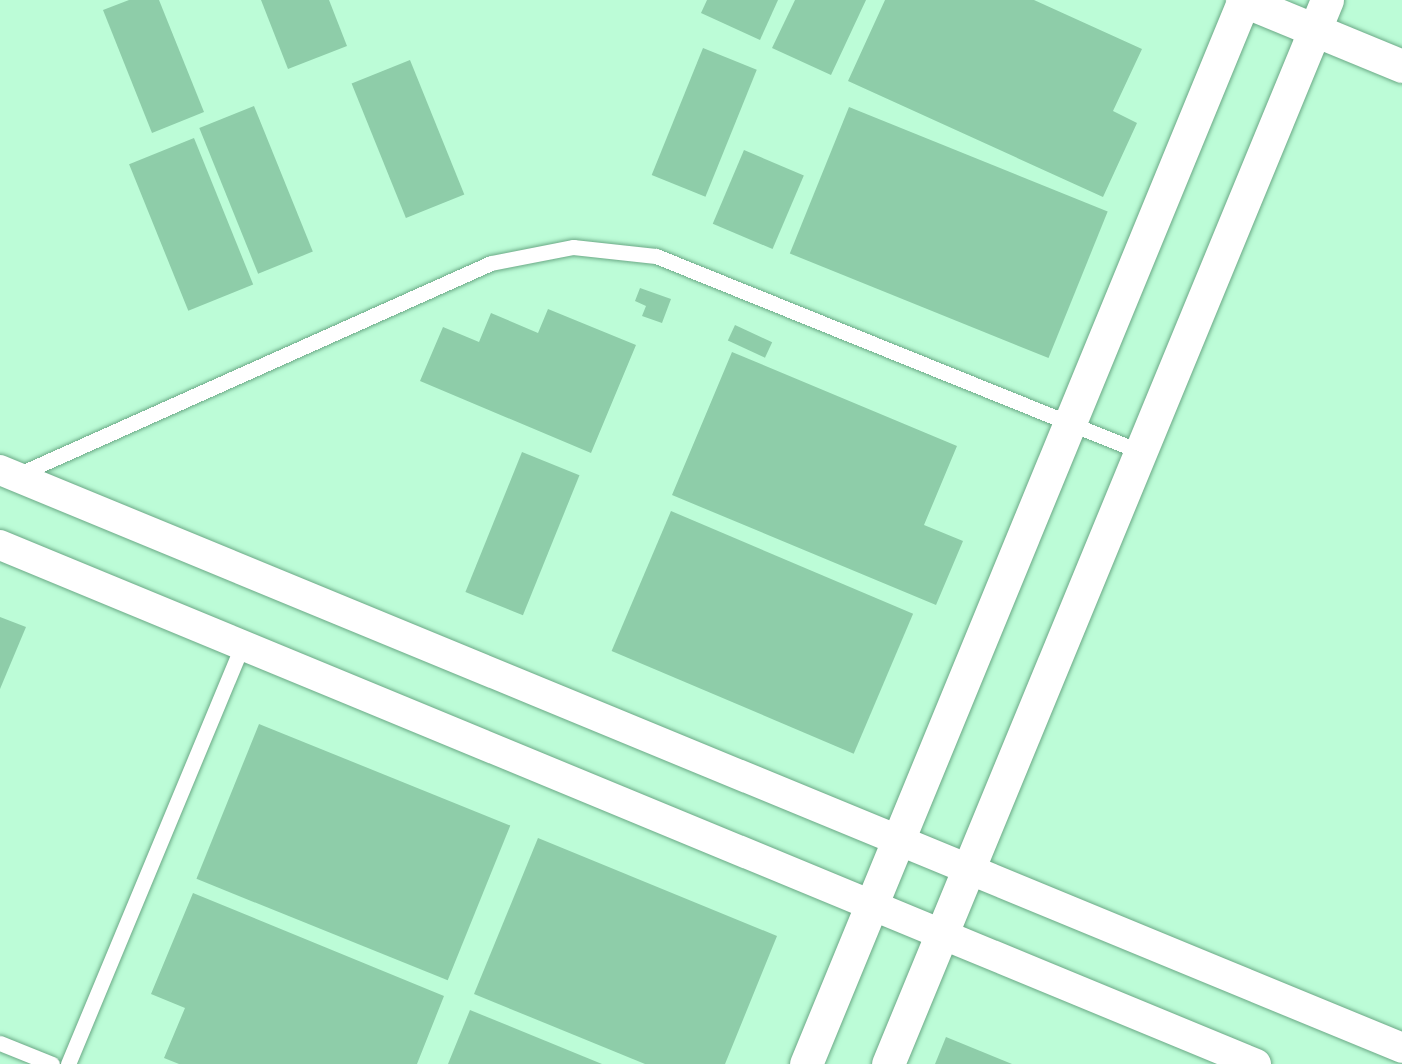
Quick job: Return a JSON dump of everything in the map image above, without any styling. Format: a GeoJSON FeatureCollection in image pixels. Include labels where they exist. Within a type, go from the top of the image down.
{"type":"FeatureCollection","features":[{"type":"Feature","properties":{"kind":"street"},"geometry":{"type":"LineString","coordinates":[[806,1064],[1243,0],[1402,66]]}},
{"type":"Feature","properties":{"kind":"street"},"geometry":{"type":"LineString","coordinates":[[888,1064],[1327,0]]}},
{"type":"Feature","properties":{"kind":"street"},"geometry":{"type":"LineString","coordinates":[[7,473],[1402,1048]]}},
{"type":"Feature","properties":{"kind":"street"},"geometry":{"type":"LineString","coordinates":[[0,545],[1256,1064]]}},
{"type":"Feature","properties":{"kind":"lane"},"geometry":{"type":"LineString","coordinates":[[7,473],[491,263],[573,247],[656,256],[1141,452]]}},
{"type":"Feature","properties":{"kind":"lane"},"geometry":{"type":"LineString","coordinates":[[68,1064],[242,645]]}},
{"type":"Feature","properties":{"kind":"lane"},"geometry":{"type":"LineString","coordinates":[[0,1043],[52,1064]]}},
{"type":"Feature","properties":{"kind":"building"},"geometry":{"type":"Polygon","coordinates":[[[129,0],[159,0],[204,112],[152,133],[103,10],[129,0]]]}},
{"type":"Feature","properties":{"kind":"building"},"geometry":{"type":"Polygon","coordinates":[[[261,0],[329,0],[347,46],[288,69],[261,0]]]}},
{"type":"Feature","properties":{"kind":"building"},"geometry":{"type":"Polygon","coordinates":[[[707,0],[778,0],[760,40],[701,13],[707,0]]]}},
{"type":"Feature","properties":{"kind":"building"},"geometry":{"type":"Polygon","coordinates":[[[795,0],[866,0],[831,75],[772,48],[795,0]]]}},
{"type":"Feature","properties":{"kind":"building"},"geometry":{"type":"Polygon","coordinates":[[[885,0],[1034,0],[1142,49],[1113,111],[1137,123],[1103,197],[848,81],[885,0]]]}},
{"type":"Feature","properties":{"kind":"building"},"geometry":{"type":"Polygon","coordinates":[[[703,48],[757,70],[705,197],[652,175],[703,48]]]}},
{"type":"Feature","properties":{"kind":"building"},"geometry":{"type":"Polygon","coordinates":[[[410,60],[464,194],[406,218],[352,84],[410,60]]]}},
{"type":"Feature","properties":{"kind":"building"},"geometry":{"type":"Polygon","coordinates":[[[254,106],[313,252],[258,274],[199,128],[254,106]]]}},
{"type":"Feature","properties":{"kind":"building"},"geometry":{"type":"Polygon","coordinates":[[[849,107],[1108,212],[1048,358],[790,253],[849,107]]]}},
{"type":"Feature","properties":{"kind":"building"},"geometry":{"type":"Polygon","coordinates":[[[194,138],[253,284],[188,311],[129,164],[194,138]]]}},
{"type":"Feature","properties":{"kind":"building"},"geometry":{"type":"Polygon","coordinates":[[[744,150],[804,175],[773,249],[713,224],[744,150]]]}},
{"type":"Feature","properties":{"kind":"building"},"geometry":{"type":"Polygon","coordinates":[[[640,288],[671,299],[662,323],[642,316],[646,306],[635,301],[640,288]]]}},
{"type":"Feature","properties":{"kind":"building"},"geometry":{"type":"Polygon","coordinates":[[[548,309],[636,345],[591,453],[420,381],[443,327],[479,342],[491,313],[538,333],[548,309]]]}},
{"type":"Feature","properties":{"kind":"building"},"geometry":{"type":"Polygon","coordinates":[[[735,325],[772,342],[765,358],[728,340],[735,325]]]}},
{"type":"Feature","properties":{"kind":"building"},"geometry":{"type":"Polygon","coordinates":[[[732,352],[957,446],[924,525],[963,541],[936,605],[672,495],[732,352]]]}},
{"type":"Feature","properties":{"kind":"building"},"geometry":{"type":"Polygon","coordinates":[[[522,452],[579,475],[523,615],[465,592],[522,452]]]}},
{"type":"Feature","properties":{"kind":"building"},"geometry":{"type":"Polygon","coordinates":[[[671,511],[913,614],[854,754],[612,651],[671,511]]]}},
{"type":"Feature","properties":{"kind":"building"},"geometry":{"type":"Polygon","coordinates":[[[0,617],[26,627],[0,689],[0,617]]]}},
{"type":"Feature","properties":{"kind":"building"},"geometry":{"type":"Polygon","coordinates":[[[259,724],[510,826],[448,980],[196,879],[259,724]]]}},
{"type":"Feature","properties":{"kind":"building"},"geometry":{"type":"Polygon","coordinates":[[[538,838],[777,936],[725,1064],[645,1064],[474,994],[538,838]]]}},
{"type":"Feature","properties":{"kind":"building"},"geometry":{"type":"Polygon","coordinates":[[[193,893],[444,996],[417,1064],[179,1064],[164,1058],[185,1008],[151,994],[193,893]]]}},
{"type":"Feature","properties":{"kind":"building"},"geometry":{"type":"Polygon","coordinates":[[[470,1010],[602,1064],[448,1064],[470,1010]]]}},
{"type":"Feature","properties":{"kind":"building"},"geometry":{"type":"Polygon","coordinates":[[[946,1037],[1012,1064],[935,1064],[946,1037]]]}}]}
